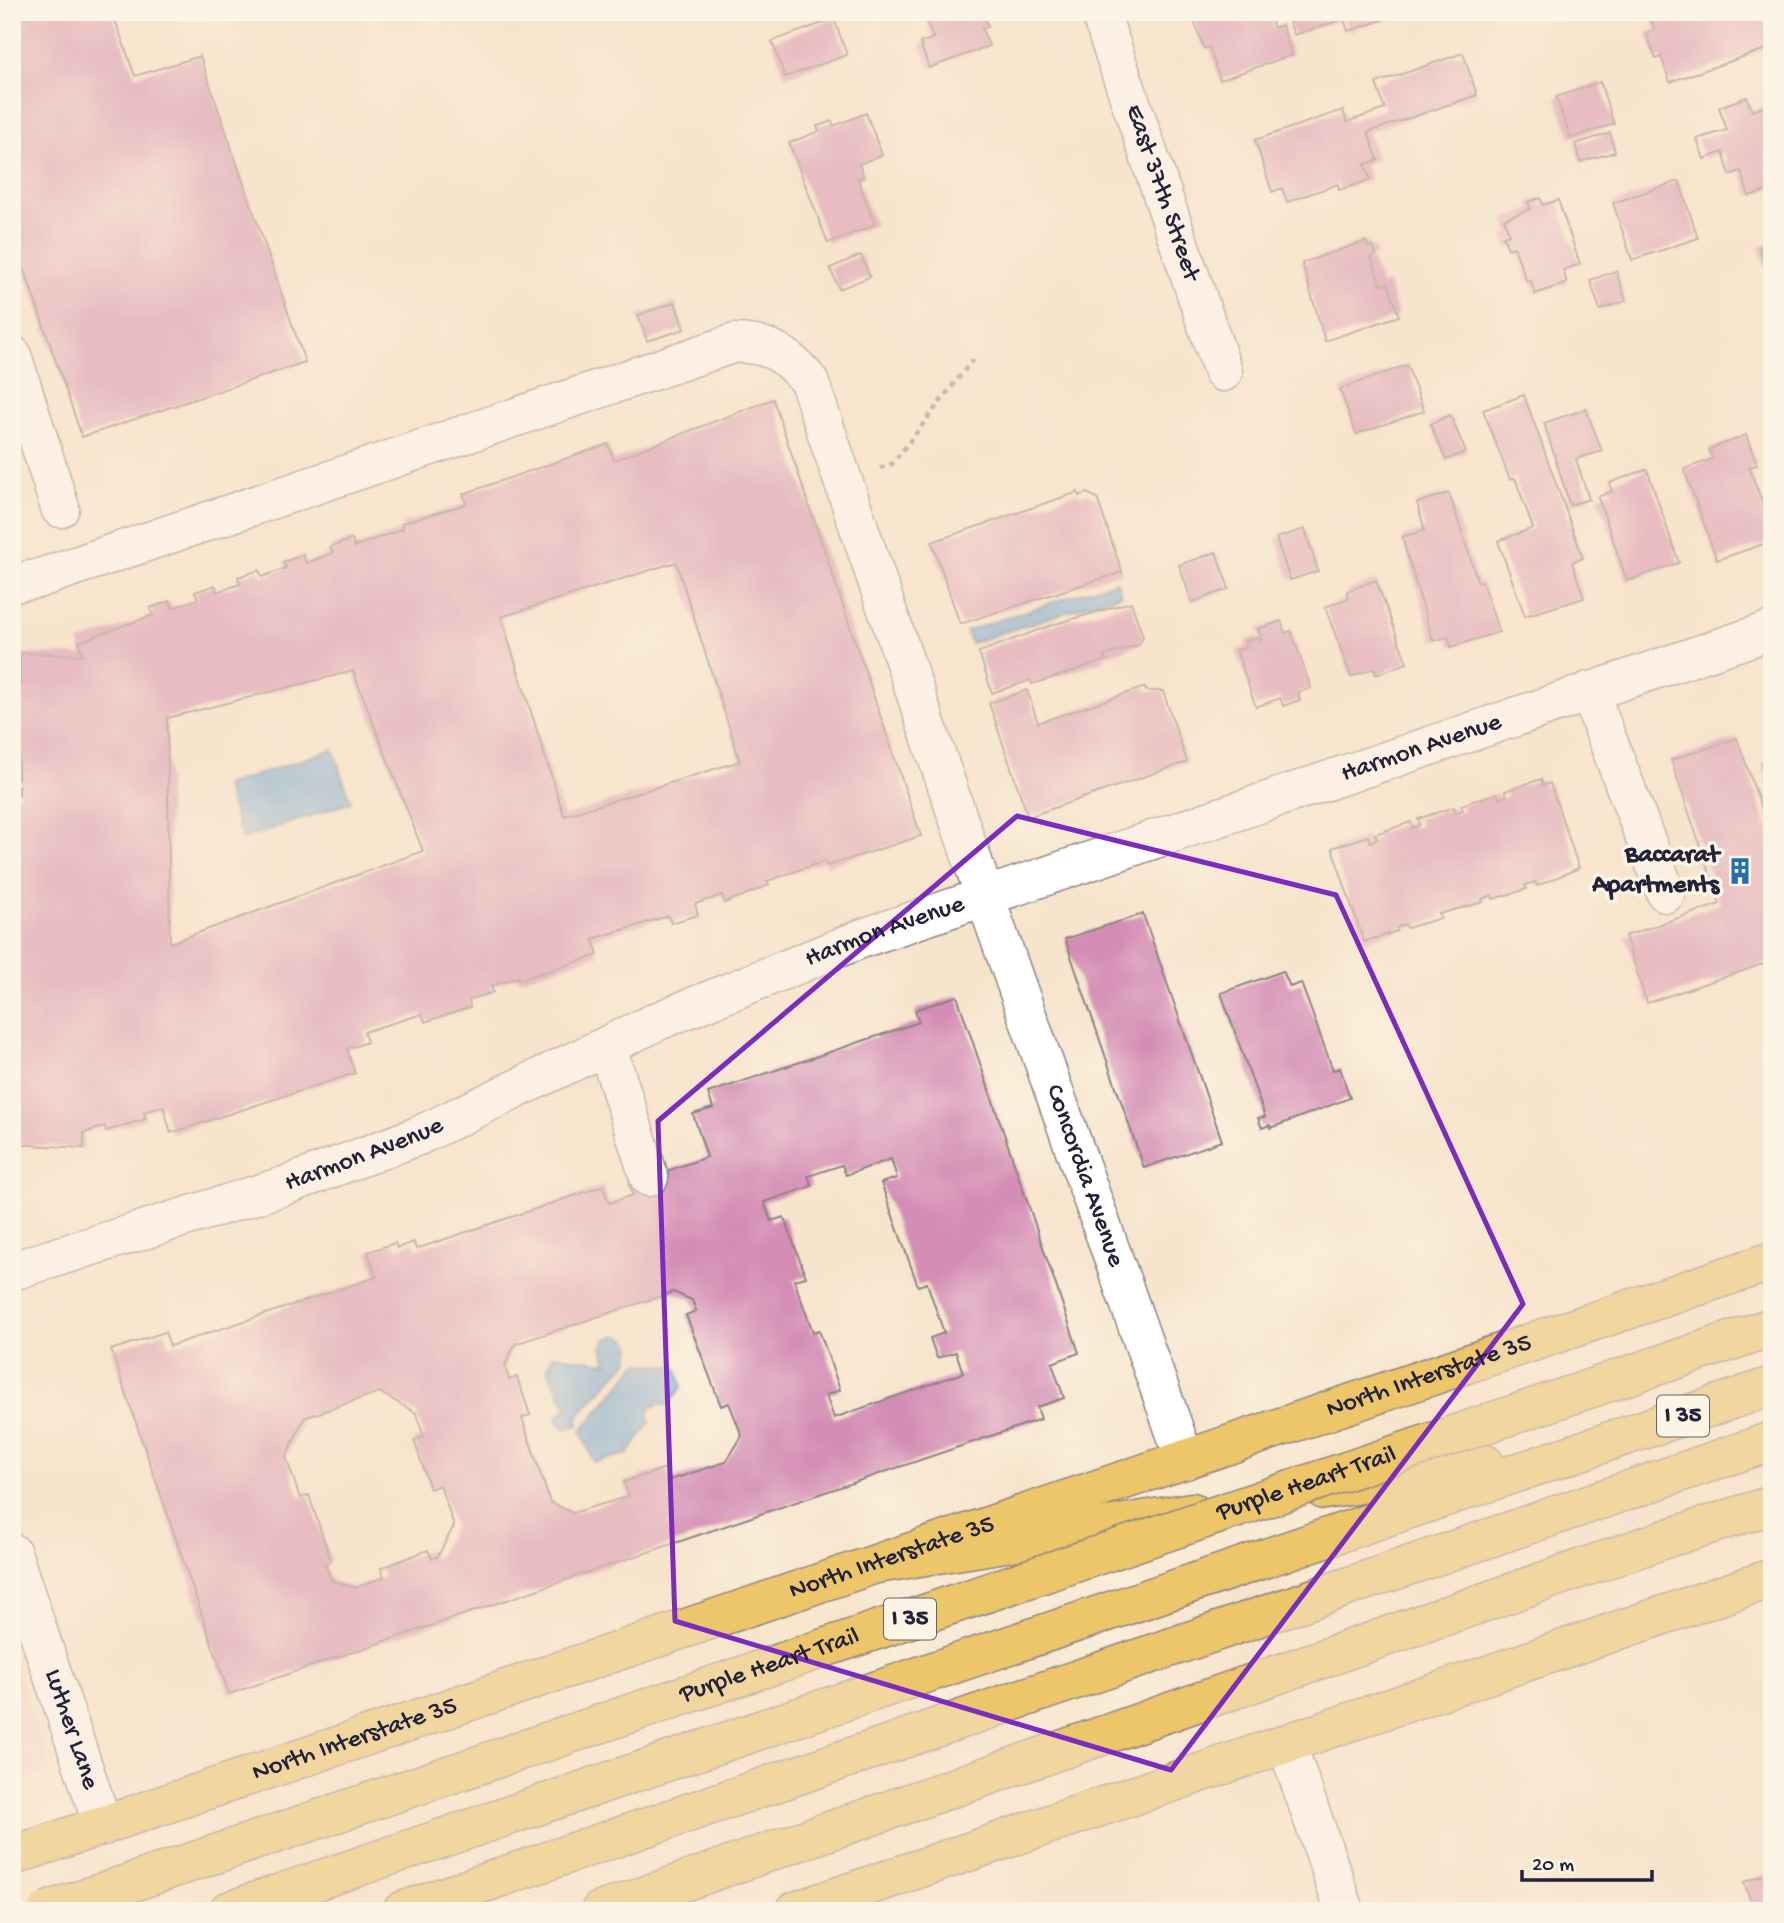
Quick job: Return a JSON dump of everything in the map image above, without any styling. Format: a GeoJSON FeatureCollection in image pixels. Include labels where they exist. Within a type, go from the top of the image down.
{"type":"FeatureCollection","features":[{"type":"Feature","properties":{"kind":"main road","name":"North Interstate 35"},"geometry":{"type":"LineString","coordinates":[[12,1856],[1772,1261]]}},
{"type":"Feature","properties":{"kind":"main road","name":"Purple Heart Trail"},"geometry":{"type":"LineString","coordinates":[[47,1911],[1772,1327]]}},
{"type":"Feature","properties":{"kind":"main road","name":"I 35"},"geometry":{"type":"LineString","coordinates":[[228,1911],[1772,1385]]}},
{"type":"Feature","properties":{"kind":"main road","name":"I 35"},"geometry":{"type":"LineString","coordinates":[[402,1911],[1772,1441]]}},
{"type":"Feature","properties":{"kind":"main road"},"geometry":{"type":"LineString","coordinates":[[877,1564],[1594,1446]]}},
{"type":"Feature","properties":{"kind":"main road"},"geometry":{"type":"LineString","coordinates":[[600,1911],[1665,1539],[1772,1505]]}},
{"type":"Feature","properties":{"kind":"main road"},"geometry":{"type":"LineString","coordinates":[[795,1911],[1772,1578]]}},
{"type":"Feature","properties":{"kind":"street","name":"East 37th Street"},"geometry":{"type":"LineString","coordinates":[[1100,12],[1223,372]]}},
{"type":"Feature","properties":{"kind":"street","name":"Concordia Avenue"},"geometry":{"type":"LineString","coordinates":[[12,583],[37,579],[735,343],[761,344],[788,357],[809,382],[984,894],[1185,1460]]}},
{"type":"Feature","properties":{"kind":"street"},"geometry":{"type":"LineString","coordinates":[[12,355],[19,396],[60,508]]}},
{"type":"Feature","properties":{"kind":"street","name":"Harmon Avenue"},"geometry":{"type":"LineString","coordinates":[[12,1271],[284,1186],[418,1136],[658,1021],[850,943],[984,894],[1772,630]]}},
{"type":"Feature","properties":{"kind":"street"},"geometry":{"type":"LineString","coordinates":[[1588,691],[1666,893]]}},
{"type":"Feature","properties":{"kind":"street"},"geometry":{"type":"LineString","coordinates":[[607,1047],[649,1177]]}},
{"type":"Feature","properties":{"kind":"street","name":"Luther Lane"},"geometry":{"type":"LineString","coordinates":[[12,1553],[103,1825]]}},
{"type":"Feature","properties":{"kind":"street"},"geometry":{"type":"LineString","coordinates":[[1287,1745],[1345,1911]]}},
{"type":"Feature","properties":{"kind":"path"},"geometry":{"type":"LineString","coordinates":[[843,481],[892,464],[974,358]]}},
{"type":"Feature","properties":{"kind":"highlighted area"},"geometry":{"type":"Polygon","coordinates":[[[1017,816],[1336,895],[1523,1304],[1171,1770],[675,1621],[658,1121],[1017,816]]]}},
{"type":"Feature","properties":{"kind":"shaded area"},"geometry":{"type":"Polygon","coordinates":[[[12,1659],[52,1770],[12,1784],[12,1659]]]}},
{"type":"Feature","properties":{"kind":"water"},"geometry":{"type":"Polygon","coordinates":[[[1117,581],[1121,594],[971,643],[966,631],[1117,581]]]}},
{"type":"Feature","properties":{"kind":"water"},"geometry":{"type":"Polygon","coordinates":[[[333,749],[351,802],[242,839],[225,786],[333,749]]]}},
{"type":"Feature","properties":{"kind":"water"},"geometry":{"type":"Polygon","coordinates":[[[616,1335],[625,1338],[631,1345],[629,1360],[579,1414],[578,1425],[565,1429],[559,1424],[557,1417],[567,1407],[547,1369],[553,1355],[607,1363],[602,1347],[607,1339],[616,1335]]]}},
{"type":"Feature","properties":{"kind":"water"},"geometry":{"type":"Polygon","coordinates":[[[638,1363],[676,1367],[682,1386],[668,1406],[661,1403],[651,1407],[648,1415],[650,1422],[628,1454],[594,1462],[581,1431],[638,1363]]]}},
{"type":"Feature","properties":{"kind":"building"},"geometry":{"type":"Polygon","coordinates":[[[12,12],[118,12],[113,14],[135,76],[200,56],[305,362],[82,437],[12,234],[12,12]]]}},
{"type":"Feature","properties":{"kind":"building"},"geometry":{"type":"Polygon","coordinates":[[[923,12],[982,12],[988,27],[982,28],[989,46],[929,68],[920,43],[933,38],[923,12]]]}},
{"type":"Feature","properties":{"kind":"building"},"geometry":{"type":"Polygon","coordinates":[[[1200,12],[1269,12],[1274,28],[1282,25],[1292,55],[1220,80],[1209,47],[1204,49],[1192,15],[1200,12]]]}},
{"type":"Feature","properties":{"kind":"building"},"geometry":{"type":"Polygon","coordinates":[[[1286,12],[1387,12],[1389,18],[1348,31],[1344,19],[1294,35],[1286,12]]]}},
{"type":"Feature","properties":{"kind":"building"},"geometry":{"type":"Polygon","coordinates":[[[1660,12],[1749,12],[1752,20],[1764,16],[1772,47],[1670,82],[1661,57],[1656,59],[1646,33],[1655,30],[1650,16],[1660,12]]]}},
{"type":"Feature","properties":{"kind":"building"},"geometry":{"type":"Polygon","coordinates":[[[834,19],[847,55],[785,77],[772,41],[834,19]]]}},
{"type":"Feature","properties":{"kind":"building"},"geometry":{"type":"Polygon","coordinates":[[[1463,53],[1477,95],[1368,132],[1378,160],[1365,164],[1370,180],[1339,190],[1338,184],[1287,202],[1282,188],[1272,192],[1255,140],[1343,110],[1347,122],[1385,109],[1376,83],[1463,53]]]}},
{"type":"Feature","properties":{"kind":"building"},"geometry":{"type":"Polygon","coordinates":[[[1600,82],[1614,124],[1571,138],[1556,97],[1600,82]]]}},
{"type":"Feature","properties":{"kind":"building"},"geometry":{"type":"Polygon","coordinates":[[[1747,97],[1752,111],[1772,104],[1772,189],[1749,196],[1741,171],[1730,175],[1723,152],[1704,159],[1697,139],[1727,130],[1719,107],[1747,97]]]}},
{"type":"Feature","properties":{"kind":"building"},"geometry":{"type":"Polygon","coordinates":[[[866,113],[882,155],[859,164],[864,177],[858,179],[875,225],[828,243],[789,143],[819,131],[817,126],[832,121],[834,126],[866,113]]]}},
{"type":"Feature","properties":{"kind":"building"},"geometry":{"type":"Polygon","coordinates":[[[1610,133],[1615,152],[1580,162],[1575,144],[1610,133]]]}},
{"type":"Feature","properties":{"kind":"building"},"geometry":{"type":"Polygon","coordinates":[[[1679,181],[1698,238],[1632,260],[1613,203],[1679,181]]]}},
{"type":"Feature","properties":{"kind":"building"},"geometry":{"type":"Polygon","coordinates":[[[1540,198],[1543,205],[1558,200],[1580,264],[1563,270],[1567,283],[1535,294],[1531,281],[1527,282],[1514,247],[1508,249],[1503,236],[1509,234],[1504,219],[1531,209],[1528,202],[1540,198]]]}},
{"type":"Feature","properties":{"kind":"building"},"geometry":{"type":"Polygon","coordinates":[[[1366,241],[1368,247],[1373,246],[1376,255],[1371,257],[1381,285],[1388,283],[1399,316],[1325,341],[1302,263],[1366,241]]]}},
{"type":"Feature","properties":{"kind":"building"},"geometry":{"type":"Polygon","coordinates":[[[1772,243],[1772,263],[1765,266],[1759,247],[1772,243]]]}},
{"type":"Feature","properties":{"kind":"building"},"geometry":{"type":"Polygon","coordinates":[[[861,255],[870,277],[839,289],[830,268],[861,255]]]}},
{"type":"Feature","properties":{"kind":"building"},"geometry":{"type":"Polygon","coordinates":[[[1616,271],[1626,301],[1600,310],[1590,280],[1616,271]]]}},
{"type":"Feature","properties":{"kind":"building"},"geometry":{"type":"Polygon","coordinates":[[[675,302],[684,329],[647,341],[638,315],[675,302]]]}},
{"type":"Feature","properties":{"kind":"building"},"geometry":{"type":"Polygon","coordinates":[[[1407,365],[1424,411],[1356,434],[1340,389],[1407,365]]]}},
{"type":"Feature","properties":{"kind":"building"},"geometry":{"type":"Polygon","coordinates":[[[1524,395],[1583,558],[1572,562],[1584,598],[1525,616],[1498,541],[1533,528],[1515,478],[1510,480],[1483,410],[1524,395]]]}},
{"type":"Feature","properties":{"kind":"building"},"geometry":{"type":"Polygon","coordinates":[[[773,399],[921,836],[827,866],[825,861],[767,881],[769,885],[725,903],[722,895],[695,904],[698,915],[671,923],[668,916],[593,939],[598,955],[491,986],[493,992],[469,1000],[470,1007],[425,1022],[422,1014],[364,1032],[367,1042],[347,1049],[355,1073],[171,1133],[163,1106],[144,1112],[146,1119],[106,1131],[105,1126],[84,1133],[84,1148],[12,1144],[15,891],[12,891],[12,864],[14,796],[19,796],[19,787],[14,788],[14,779],[18,779],[19,747],[14,747],[15,717],[20,717],[20,653],[82,655],[79,642],[153,615],[150,608],[170,601],[172,608],[198,599],[195,592],[215,585],[217,592],[240,584],[238,577],[259,570],[262,577],[286,568],[283,562],[303,555],[306,563],[333,553],[330,547],[352,539],[354,547],[403,529],[402,523],[466,504],[463,494],[608,444],[614,460],[773,399]],[[676,562],[501,617],[564,816],[740,761],[676,562]],[[353,671],[167,718],[170,943],[423,851],[353,671]]]}},
{"type":"Feature","properties":{"kind":"building"},"geometry":{"type":"Polygon","coordinates":[[[1586,409],[1602,451],[1576,459],[1589,499],[1570,505],[1544,423],[1586,409]]]}},
{"type":"Feature","properties":{"kind":"building"},"geometry":{"type":"Polygon","coordinates":[[[1450,415],[1466,452],[1446,460],[1430,424],[1450,415]]]}},
{"type":"Feature","properties":{"kind":"building"},"geometry":{"type":"Polygon","coordinates":[[[1746,435],[1757,465],[1749,467],[1772,528],[1772,541],[1717,560],[1684,469],[1712,459],[1709,449],[1746,435]]]}},
{"type":"Feature","properties":{"kind":"building"},"geometry":{"type":"Polygon","coordinates":[[[1647,469],[1679,563],[1627,581],[1598,497],[1612,491],[1609,483],[1647,469]]]}},
{"type":"Feature","properties":{"kind":"building"},"geometry":{"type":"Polygon","coordinates":[[[1078,492],[1079,496],[1087,493],[1097,498],[1122,572],[960,624],[932,542],[1078,492]]]}},
{"type":"Feature","properties":{"kind":"building"},"geometry":{"type":"Polygon","coordinates":[[[1449,493],[1478,582],[1482,581],[1499,632],[1451,647],[1448,637],[1433,641],[1402,537],[1425,530],[1417,503],[1449,493]]]}},
{"type":"Feature","properties":{"kind":"building"},"geometry":{"type":"Polygon","coordinates":[[[1305,529],[1318,571],[1290,580],[1276,538],[1305,529]]]}},
{"type":"Feature","properties":{"kind":"building"},"geometry":{"type":"Polygon","coordinates":[[[1216,552],[1229,589],[1192,602],[1179,565],[1216,552]]]}},
{"type":"Feature","properties":{"kind":"building"},"geometry":{"type":"Polygon","coordinates":[[[1376,580],[1407,663],[1376,675],[1374,668],[1351,677],[1325,607],[1349,598],[1347,591],[1376,580]]]}},
{"type":"Feature","properties":{"kind":"building"},"geometry":{"type":"Polygon","coordinates":[[[1131,602],[1143,637],[1139,645],[1104,656],[1106,660],[1068,673],[1032,684],[1031,680],[992,693],[979,652],[1052,625],[1131,602]]]}},
{"type":"Feature","properties":{"kind":"building"},"geometry":{"type":"Polygon","coordinates":[[[1281,621],[1285,633],[1291,631],[1311,688],[1298,692],[1300,700],[1283,706],[1280,698],[1256,707],[1236,650],[1246,647],[1245,641],[1257,637],[1259,642],[1262,641],[1258,629],[1281,621]]]}},
{"type":"Feature","properties":{"kind":"building"},"geometry":{"type":"Polygon","coordinates":[[[1145,687],[1146,691],[1163,691],[1187,762],[1028,817],[989,703],[1027,690],[1038,723],[1145,687]]]}},
{"type":"Feature","properties":{"kind":"building","name":"Baccarat Apartments"},"geometry":{"type":"Polygon","coordinates":[[[1737,738],[1772,839],[1772,961],[1647,1003],[1625,936],[1720,904],[1671,760],[1737,738]]]}},
{"type":"Feature","properties":{"kind":"building"},"geometry":{"type":"Polygon","coordinates":[[[1772,760],[1772,784],[1769,785],[1762,763],[1772,760]]]}},
{"type":"Feature","properties":{"kind":"building"},"geometry":{"type":"Polygon","coordinates":[[[1541,779],[1543,786],[1550,783],[1579,868],[1537,886],[1535,882],[1525,885],[1527,889],[1493,899],[1492,895],[1482,899],[1483,902],[1439,914],[1441,918],[1407,928],[1405,924],[1396,928],[1397,931],[1364,942],[1332,848],[1368,836],[1370,842],[1377,839],[1375,834],[1411,822],[1413,828],[1420,825],[1418,819],[1454,807],[1456,813],[1463,810],[1461,805],[1497,793],[1499,799],[1507,796],[1505,791],[1541,779]]]}},
{"type":"Feature","properties":{"kind":"building"},"geometry":{"type":"Polygon","coordinates":[[[1143,914],[1222,1141],[1144,1168],[1065,939],[1143,914]]]}},
{"type":"Feature","properties":{"kind":"building"},"geometry":{"type":"Polygon","coordinates":[[[1283,971],[1290,987],[1301,983],[1333,1070],[1340,1068],[1350,1098],[1271,1128],[1270,1125],[1262,1128],[1258,1118],[1265,1117],[1221,993],[1283,971]]]}},
{"type":"Feature","properties":{"kind":"building"},"geometry":{"type":"Polygon","coordinates":[[[957,996],[1079,1353],[1052,1363],[1064,1398],[1037,1407],[1041,1419],[229,1694],[111,1350],[165,1332],[170,1346],[376,1277],[368,1252],[395,1243],[397,1248],[414,1242],[416,1249],[603,1186],[609,1203],[633,1195],[629,1184],[707,1157],[693,1114],[713,1108],[708,1093],[919,1022],[915,1010],[957,996]],[[891,1159],[846,1175],[842,1165],[808,1176],[812,1186],[764,1202],[771,1221],[784,1217],[806,1277],[794,1280],[813,1332],[819,1330],[840,1390],[826,1395],[834,1418],[963,1373],[956,1352],[937,1358],[930,1338],[944,1333],[927,1283],[918,1286],[881,1183],[897,1178],[891,1159]],[[673,1292],[515,1344],[505,1366],[509,1380],[517,1377],[530,1415],[522,1418],[550,1502],[573,1513],[629,1496],[624,1482],[666,1468],[670,1480],[726,1462],[742,1436],[729,1403],[721,1406],[686,1315],[696,1311],[692,1300],[673,1292]],[[379,1392],[304,1418],[286,1457],[300,1498],[309,1495],[331,1561],[325,1563],[331,1580],[355,1588],[384,1577],[381,1568],[428,1550],[432,1559],[438,1556],[454,1526],[440,1485],[430,1489],[414,1440],[424,1437],[416,1413],[379,1392]]]}},
{"type":"Feature","properties":{"kind":"building"},"geometry":{"type":"Polygon","coordinates":[[[1766,1874],[1772,1891],[1772,1911],[1754,1911],[1744,1882],[1766,1874]]]}},
{"type":"Feature","properties":{"kind":"place","name":"Baccarat Apartments"},"geometry":{"type":"Point","coordinates":[1740,871]}}]}
